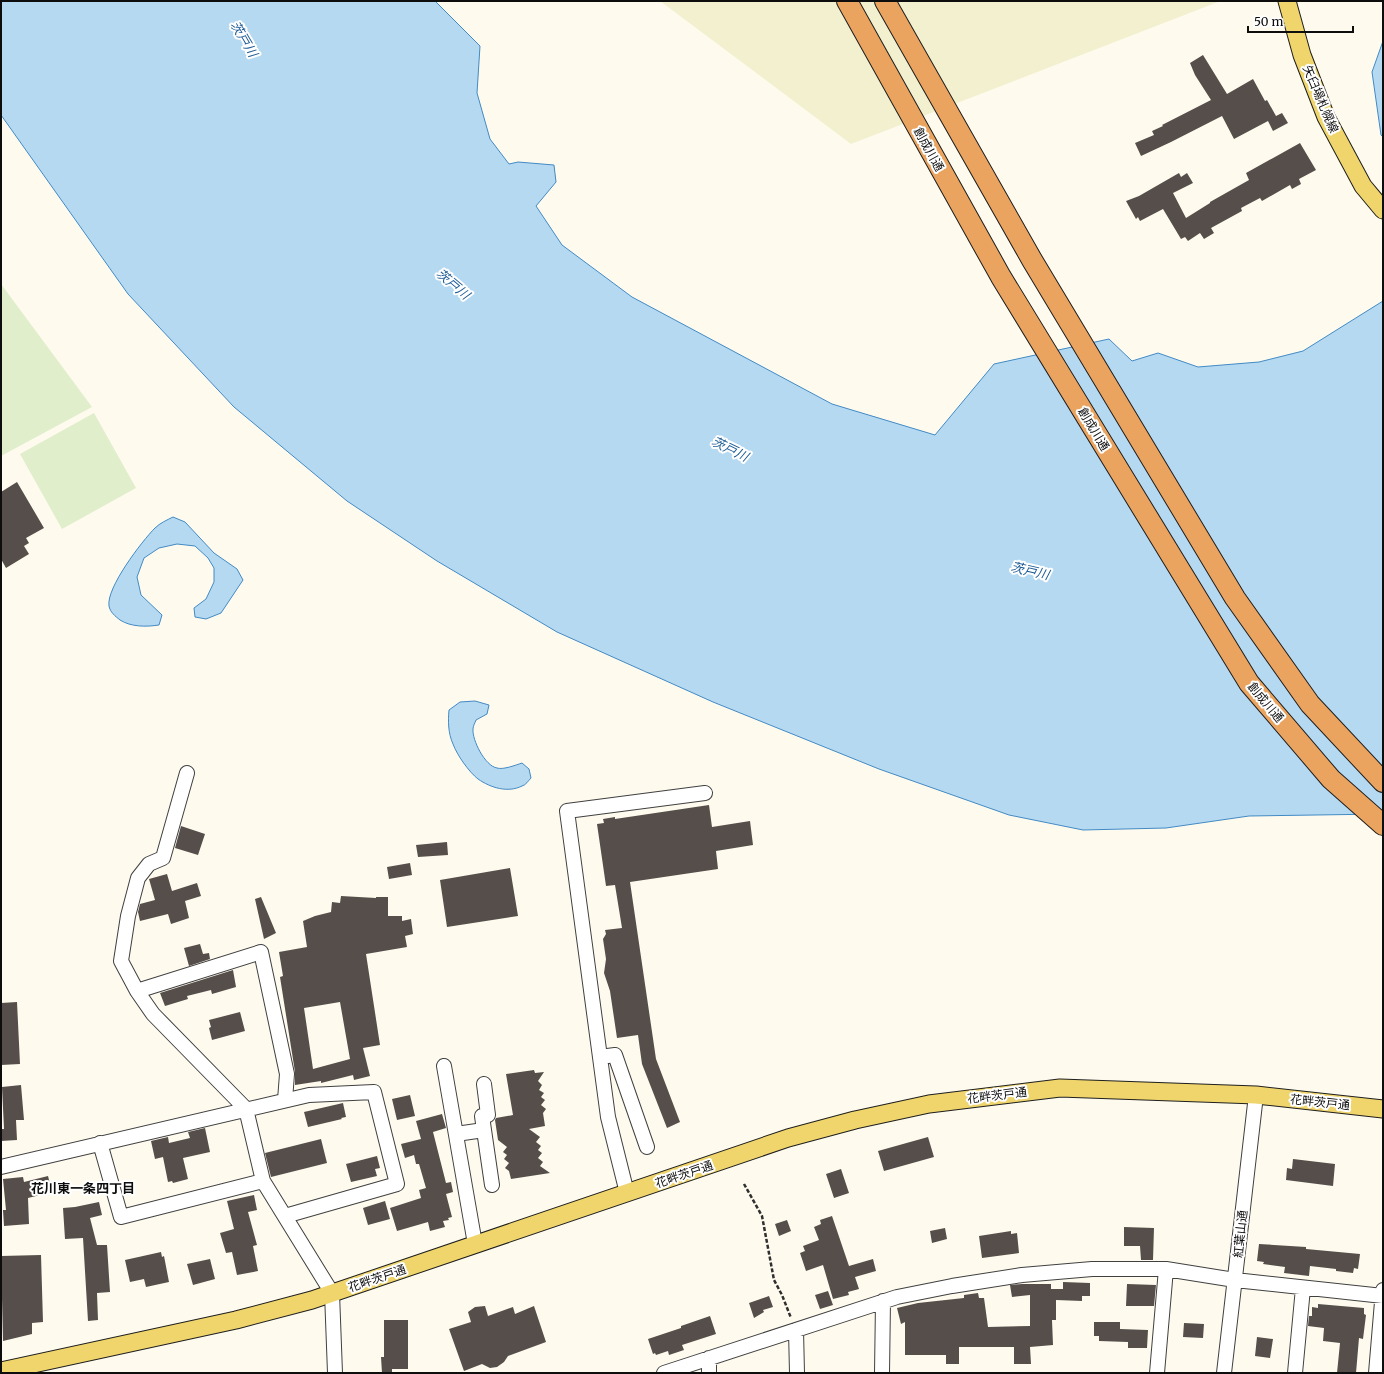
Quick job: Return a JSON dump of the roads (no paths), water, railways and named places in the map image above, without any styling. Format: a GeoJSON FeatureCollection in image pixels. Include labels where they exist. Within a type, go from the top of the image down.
{"type":"FeatureCollection","features":[{"type":"Feature","properties":{"kind":"highway","name":"創成川通"},"geometry":{"type":"LineString","coordinates":[[847,1],[1001,277],[1249,683],[1331,779],[1383,825]]}},
{"type":"Feature","properties":{"kind":"highway"},"geometry":{"type":"LineString","coordinates":[[885,1],[1032,260],[1235,598],[1310,704],[1383,782]]}},
{"type":"Feature","properties":{"kind":"main road","name":"矢臼場札幌線"},"geometry":{"type":"LineString","coordinates":[[1287,1],[1302,55],[1326,117],[1363,186],[1383,210]]}},
{"type":"Feature","properties":{"kind":"main road","name":"花畔茨戸通"},"geometry":{"type":"LineString","coordinates":[[1,1371],[236,1320],[312,1300],[788,1138],[855,1120],[929,1104],[1060,1088],[1256,1095],[1383,1109]]}},
{"type":"Feature","properties":{"kind":"street"},"geometry":{"type":"LineString","coordinates":[[187,774],[163,858],[149,864],[138,878],[128,916],[121,961],[137,991],[153,1014],[246,1109],[263,1181],[332,1293],[335,1373]]}},
{"type":"Feature","properties":{"kind":"street"},"geometry":{"type":"LineString","coordinates":[[627,1193],[608,1117],[567,811],[705,793]]}},
{"type":"Feature","properties":{"kind":"street"},"geometry":{"type":"LineString","coordinates":[[137,991],[261,952],[287,1074],[285,1100]]}},
{"type":"Feature","properties":{"kind":"street"},"geometry":{"type":"LineString","coordinates":[[600,1057],[615,1055],[647,1147]]}},
{"type":"Feature","properties":{"kind":"street"},"geometry":{"type":"LineString","coordinates":[[444,1066],[475,1244]]}},
{"type":"Feature","properties":{"kind":"street"},"geometry":{"type":"LineString","coordinates":[[484,1084],[488,1115],[482,1116],[492,1186]]}},
{"type":"Feature","properties":{"kind":"street"},"geometry":{"type":"LineString","coordinates":[[1,1167],[309,1095],[374,1092],[397,1184],[285,1216]]}},
{"type":"Feature","properties":{"kind":"street","name":"紅葉山通"},"geometry":{"type":"LineString","coordinates":[[1224,1373],[1256,1095]]}},
{"type":"Feature","properties":{"kind":"street"},"geometry":{"type":"LineString","coordinates":[[456,1134],[484,1130]]}},
{"type":"Feature","properties":{"kind":"street"},"geometry":{"type":"LineString","coordinates":[[100,1143],[121,1217],[263,1181]]}},
{"type":"Feature","properties":{"kind":"street"},"geometry":{"type":"LineString","coordinates":[[664,1373],[897,1297],[952,1286],[1022,1275],[1092,1269],[1166,1269],[1235,1280],[1303,1288],[1383,1294],[1376,1373]]}},
{"type":"Feature","properties":{"kind":"street"},"geometry":{"type":"LineString","coordinates":[[1157,1373],[1166,1269]]}},
{"type":"Feature","properties":{"kind":"street"},"geometry":{"type":"LineString","coordinates":[[1295,1373],[1303,1288]]}},
{"type":"Feature","properties":{"kind":"street"},"geometry":{"type":"LineString","coordinates":[[882,1373],[884,1301]]}},
{"type":"Feature","properties":{"kind":"street"},"geometry":{"type":"LineString","coordinates":[[796,1330],[797,1373]]}},
{"type":"Feature","properties":{"kind":"street"},"geometry":{"type":"LineString","coordinates":[[709,1358],[709,1373]]}},
{"type":"Feature","properties":{"kind":"water","name":"茨戸川"},"geometry":{"type":"Polygon","coordinates":[[[1,1],[435,1],[480,46],[477,93],[490,139],[509,164],[518,162],[554,165],[556,182],[536,206],[562,245],[632,297],[832,404],[935,435],[994,364],[1109,339],[1132,361],[1158,353],[1198,367],[1259,362],[1303,351],[1383,301],[1383,814],[1249,816],[1166,828],[1083,830],[1009,815],[879,769],[713,702],[557,632],[437,561],[347,501],[234,407],[128,294],[1,115],[1,1]]]}},
{"type":"Feature","properties":{"kind":"water"},"geometry":{"type":"Polygon","coordinates":[[[1383,41],[1383,137],[1381,135],[1372,72],[1383,41]]]}},
{"type":"Feature","properties":{"kind":"water"},"geometry":{"type":"Polygon","coordinates":[[[173,517],[185,522],[214,553],[237,569],[243,580],[221,613],[206,619],[195,617],[194,608],[206,599],[214,582],[214,568],[208,558],[195,546],[177,544],[159,548],[144,558],[137,577],[141,595],[162,615],[159,625],[139,626],[124,622],[112,612],[109,606],[113,588],[126,565],[149,534],[159,525],[173,517]]]}},
{"type":"Feature","properties":{"kind":"water"},"geometry":{"type":"Polygon","coordinates":[[[475,701],[489,705],[487,714],[476,720],[473,728],[473,734],[480,752],[488,763],[497,768],[506,768],[522,763],[529,769],[531,778],[526,784],[511,789],[488,785],[478,779],[460,758],[451,740],[449,731],[449,710],[460,702],[475,701]]]}},
{"type":"Feature","properties":{"kind":"district","name":"花川東一条四丁目"},"geometry":{"type":"Point","coordinates":[83,1188]}}]}
